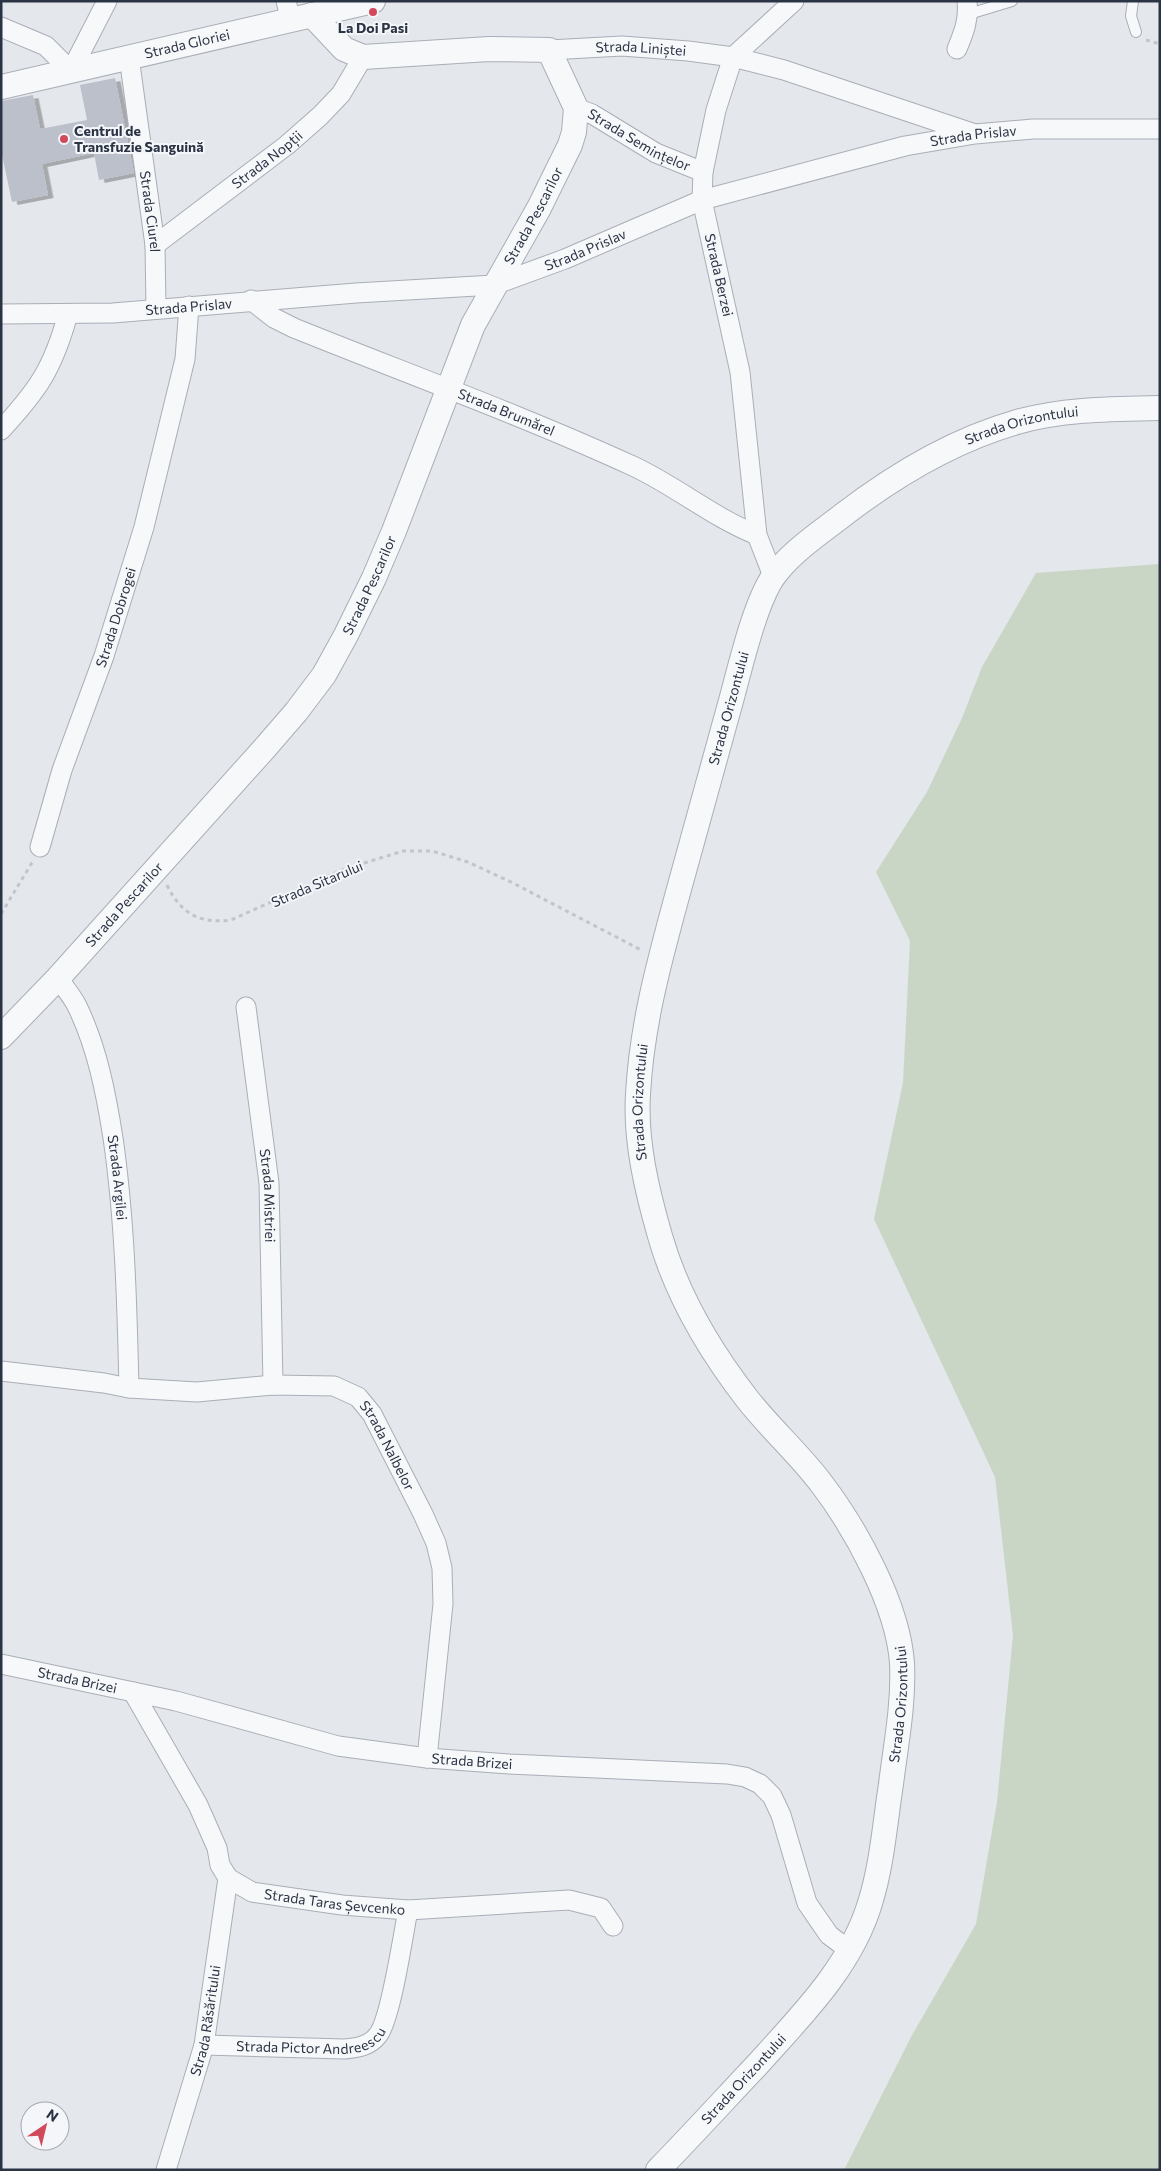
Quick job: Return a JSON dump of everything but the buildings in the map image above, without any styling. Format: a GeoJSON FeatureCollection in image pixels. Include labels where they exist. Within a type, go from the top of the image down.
{"type":"FeatureCollection","features":[{"type":"Feature","properties":{"kind":"street"},"geometry":{"type":"LineString","coordinates":[[1,26],[46,46],[71,71],[107,1]]}},
{"type":"Feature","properties":{"kind":"street","name":"Strada Gloriei"},"geometry":{"type":"LineString","coordinates":[[1,87],[129,57],[296,12],[373,1]]}},
{"type":"Feature","properties":{"kind":"street","name":"Strada Berzei"},"geometry":{"type":"LineString","coordinates":[[772,576],[757,535],[740,372],[702,200],[703,172],[716,110],[733,57],[794,1]]}},
{"type":"Feature","properties":{"kind":"street"},"geometry":{"type":"LineString","coordinates":[[957,49],[967,26],[968,8]]}},
{"type":"Feature","properties":{"kind":"street"},"geometry":{"type":"LineString","coordinates":[[296,12],[344,49],[363,57]]}},
{"type":"Feature","properties":{"kind":"street","name":"Strada Liniștei"},"geometry":{"type":"LineString","coordinates":[[363,57],[481,49],[549,50],[622,46],[688,51],[733,57],[784,70],[975,134]]}},
{"type":"Feature","properties":{"kind":"street"},"geometry":{"type":"LineString","coordinates":[[549,50],[576,108]]}},
{"type":"Feature","properties":{"kind":"street","name":"Strada Ciurel"},"geometry":{"type":"LineString","coordinates":[[129,57],[155,245],[156,309]]}},
{"type":"Feature","properties":{"kind":"street","name":"Strada Nopții"},"geometry":{"type":"LineString","coordinates":[[155,245],[287,145],[320,116],[341,94],[363,57]]}},
{"type":"Feature","properties":{"kind":"street","name":"Strada Semințelor"},"geometry":{"type":"LineString","coordinates":[[576,108],[592,114],[656,153],[703,172]]}},
{"type":"Feature","properties":{"kind":"street","name":"Strada Pescarilor"},"geometry":{"type":"LineString","coordinates":[[1,1037],[58,978],[159,866],[296,712],[324,675],[374,578],[473,325],[535,214],[570,145],[574,132],[576,108]]}},
{"type":"Feature","properties":{"kind":"street","name":"Strada Prislav"},"geometry":{"type":"LineString","coordinates":[[1,314],[68,314],[156,309],[251,300],[494,285],[565,259],[702,200],[905,146],[975,134],[1042,129],[1160,129]]}},
{"type":"Feature","properties":{"kind":"street","name":"Strada Brumărel"},"geometry":{"type":"LineString","coordinates":[[251,300],[274,318],[294,328],[548,428],[638,468],[738,527],[757,535]]}},
{"type":"Feature","properties":{"kind":"street","name":"Strada Dobrogei"},"geometry":{"type":"LineString","coordinates":[[40,847],[62,770],[104,656],[144,527],[185,359],[189,306]]}},
{"type":"Feature","properties":{"kind":"street"},"geometry":{"type":"LineString","coordinates":[[1,430],[40,385],[53,361],[68,314]]}},
{"type":"Feature","properties":{"kind":"street","name":"Strada Orizontului"},"geometry":{"type":"LineString","coordinates":[[658,2170],[810,2007],[849,1950],[870,1906],[882,1848],[902,1702],[902,1656],[892,1616],[866,1554],[821,1482],[749,1402],[708,1343],[682,1297],[660,1238],[640,1147],[637,1102],[641,1052],[650,995],[754,621],[772,576],[808,542],[868,496],[937,454],[1020,421],[1107,409],[1160,408]]}},
{"type":"Feature","properties":{"kind":"street","name":"Strada Argilei"},"geometry":{"type":"LineString","coordinates":[[58,978],[76,1004],[88,1030],[106,1095],[122,1210],[129,1388]]}},
{"type":"Feature","properties":{"kind":"street","name":"Strada Mistriei"},"geometry":{"type":"LineString","coordinates":[[246,1007],[269,1182],[273,1385]]}},
{"type":"Feature","properties":{"kind":"street","name":"Strada Nalbelor"},"geometry":{"type":"LineString","coordinates":[[1,1371],[104,1383],[129,1388],[197,1392],[273,1385],[334,1386],[358,1397],[372,1414],[382,1431],[436,1543],[442,1568],[443,1604],[427,1758]]}},
{"type":"Feature","properties":{"kind":"street","name":"Strada Brizei"},"geometry":{"type":"LineString","coordinates":[[1,1664],[176,1701],[338,1746],[427,1758],[727,1774],[745,1777],[760,1784],[772,1796],[781,1815],[807,1903],[829,1935],[849,1950]]}},
{"type":"Feature","properties":{"kind":"street"},"geometry":{"type":"LineString","coordinates":[[133,1692],[198,1804],[216,1848],[220,1865],[228,1878]]}},
{"type":"Feature","properties":{"kind":"street","name":"Strada Taras Șevcenko"},"geometry":{"type":"LineString","coordinates":[[228,1878],[252,1892],[342,1905],[408,1910],[569,1900],[601,1908],[614,1926]]}},
{"type":"Feature","properties":{"kind":"street","name":"Strada Răsăritului"},"geometry":{"type":"LineString","coordinates":[[167,2165],[204,2045],[228,1878]]}},
{"type":"Feature","properties":{"kind":"street","name":"Strada Pictor Andreescu"},"geometry":{"type":"LineString","coordinates":[[204,2045],[344,2049],[359,2048],[370,2043],[384,2025],[408,1910]]}},
{"type":"Feature","properties":{"kind":"lane"},"geometry":{"type":"LineString","coordinates":[[968,8],[1012,1]]}},
{"type":"Feature","properties":{"kind":"lane"},"geometry":{"type":"LineString","coordinates":[[1133,1],[1131,16],[1136,32]]}},
{"type":"Feature","properties":{"kind":"path"},"geometry":{"type":"LineString","coordinates":[[1,914],[40,847]]}},
{"type":"Feature","properties":{"kind":"path","name":"Strada Sitarului"},"geometry":{"type":"LineString","coordinates":[[159,866],[172,894],[185,910],[200,920],[214,922],[231,920],[342,870],[403,851],[432,851],[468,862],[513,883],[660,960]]}},
{"type":"Feature","properties":{"kind":"green space"},"geometry":{"type":"Polygon","coordinates":[[[1160,564],[1160,2170],[844,2170],[911,2037],[976,1924],[997,1802],[1013,1635],[995,1477],[874,1219],[903,1083],[910,941],[876,872],[927,792],[962,718],[982,667],[1036,573],[1160,564]]]}},
{"type":"Feature","properties":{"kind":"place","name":"La Doi Pasi"},"geometry":{"type":"Point","coordinates":[373,12]}},
{"type":"Feature","properties":{"kind":"place","name":"Centrul de Transfuzie Sanguină"},"geometry":{"type":"Point","coordinates":[64,139]}}]}
